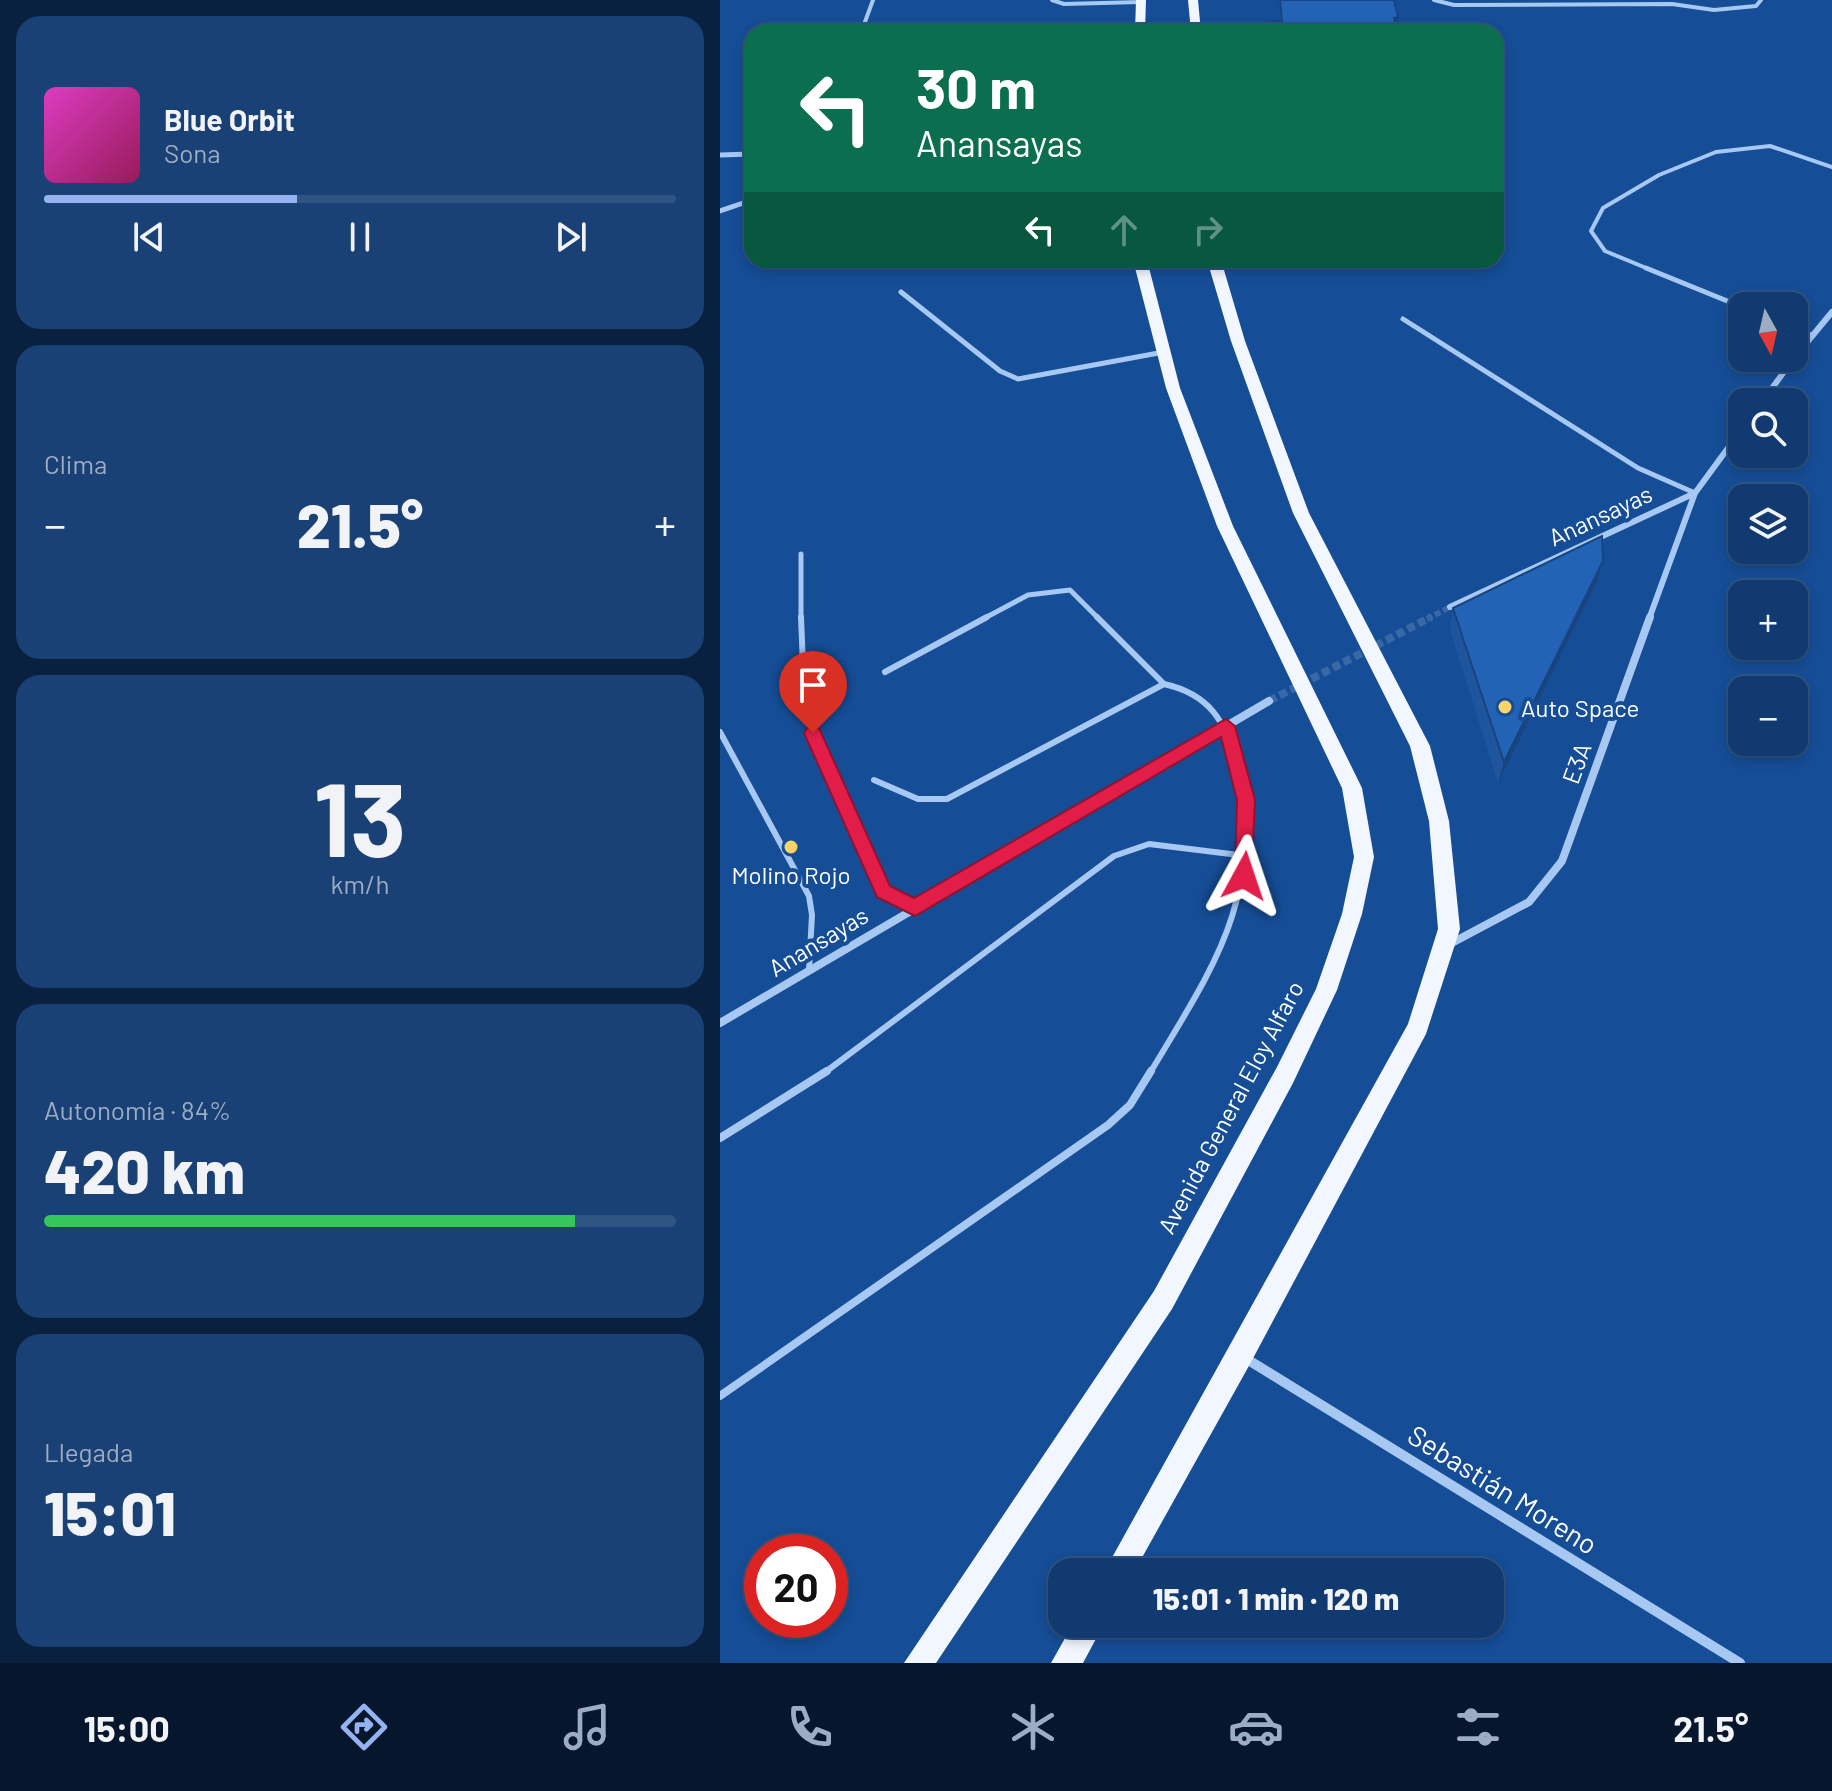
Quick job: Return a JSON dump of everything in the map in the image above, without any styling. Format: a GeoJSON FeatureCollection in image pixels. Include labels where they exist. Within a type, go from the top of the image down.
{"type":"FeatureCollection","features":[{"type":"Feature","properties":{"kind":"main road"},"geometry":{"type":"LineString","coordinates":[[1193,0],[1195,24]]}},
{"type":"Feature","properties":{"kind":"main road"},"geometry":{"type":"LineString","coordinates":[[1140,24],[1141,1]]}},
{"type":"Feature","properties":{"kind":"main road","name":"Avenida General Eloy Alfaro"},"geometry":{"type":"LineString","coordinates":[[919,1663],[1163,1300],[1285,1075],[1326,990],[1352,914],[1364,857],[1352,788],[1225,526],[1173,388],[1142,268]]}},
{"type":"Feature","properties":{"kind":"main road"},"geometry":{"type":"LineString","coordinates":[[1126,1558],[1241,1355],[1418,1027],[1449,929],[1439,821],[1420,746],[1301,513],[1238,341],[1216,268]]}},
{"type":"Feature","properties":{"kind":"main road"},"geometry":{"type":"LineString","coordinates":[[1066,1663],[1081,1638]]}},
{"type":"Feature","properties":{"kind":"street"},"geometry":{"type":"LineString","coordinates":[[720,155],[744,154]]}},
{"type":"Feature","properties":{"kind":"street"},"geometry":{"type":"LineString","coordinates":[[720,211],[744,203]]}},
{"type":"Feature","properties":{"kind":"street"},"geometry":{"type":"LineString","coordinates":[[1808,339],[1832,312]]}},
{"type":"Feature","properties":{"kind":"street","name":"Anansayas"},"geometry":{"type":"LineString","coordinates":[[1450,607],[1695,493],[1728,448]]}},
{"type":"Feature","properties":{"kind":"street","name":"E3A"},"geometry":{"type":"LineString","coordinates":[[1444,948],[1529,902],[1562,861],[1695,493]]}},
{"type":"Feature","properties":{"kind":"street","name":"Anansayas"},"geometry":{"type":"LineString","coordinates":[[720,1023],[1269,701]]}},
{"type":"Feature","properties":{"kind":"street","name":"Sebastián Moreno"},"geometry":{"type":"LineString","coordinates":[[1241,1355],[1740,1663]]}},
{"type":"Feature","properties":{"kind":"lane"},"geometry":{"type":"LineString","coordinates":[[864,24],[873,0]]}},
{"type":"Feature","properties":{"kind":"lane"},"geometry":{"type":"LineString","coordinates":[[1052,0],[1064,4],[1141,1]]}},
{"type":"Feature","properties":{"kind":"lane"},"geometry":{"type":"LineString","coordinates":[[1434,0],[1454,5],[1671,2],[1714,10],[1756,6],[1761,0]]}},
{"type":"Feature","properties":{"kind":"lane"},"geometry":{"type":"LineString","coordinates":[[1728,301],[1605,251],[1591,231],[1603,208],[1659,175],[1716,152],[1770,146],[1832,167]]}},
{"type":"Feature","properties":{"kind":"lane"},"geometry":{"type":"LineString","coordinates":[[901,292],[1000,371],[1018,379],[1164,352]]}},
{"type":"Feature","properties":{"kind":"lane"},"geometry":{"type":"LineString","coordinates":[[1403,319],[1638,468],[1695,493]]}},
{"type":"Feature","properties":{"kind":"lane"},"geometry":{"type":"LineString","coordinates":[[801,554],[803,672],[809,722],[883,892],[915,908]]}},
{"type":"Feature","properties":{"kind":"lane"},"geometry":{"type":"LineString","coordinates":[[720,1396],[1108,1125],[1130,1105],[1225,944],[1241,896],[1247,856],[1246,800],[1226,726],[1195,691],[1164,684],[1070,590],[1028,595],[885,672]]}},
{"type":"Feature","properties":{"kind":"lane"},"geometry":{"type":"LineString","coordinates":[[874,780],[910,800],[929,803],[947,799],[1164,684]]}},
{"type":"Feature","properties":{"kind":"lane"},"geometry":{"type":"LineString","coordinates":[[720,732],[809,896],[812,915],[809,970]]}},
{"type":"Feature","properties":{"kind":"lane"},"geometry":{"type":"LineString","coordinates":[[720,1138],[806,1087],[1114,856],[1149,844],[1247,856]]}},
{"type":"Feature","properties":{"kind":"building"},"geometry":{"type":"Polygon","coordinates":[[[1280,0],[1394,0],[1398,17],[1394,18],[1395,24],[1272,24],[1282,21],[1280,0]]]}},
{"type":"Feature","properties":{"kind":"building","name":"Auto Space"},"geometry":{"type":"Polygon","coordinates":[[[1602,536],[1603,561],[1504,762],[1453,608],[1602,536]]]}},
{"type":"Feature","properties":{"kind":"tunnel"},"geometry":{"type":"LineString","coordinates":[[1427,619],[1450,607]]}},
{"type":"Feature","properties":{"kind":"tunnel"},"geometry":{"type":"LineString","coordinates":[[1269,701],[1431,617]]}},
{"type":"Feature","properties":{"kind":"place","name":"Auto Space"},"geometry":{"type":"Point","coordinates":[1505,707]}},
{"type":"Feature","properties":{"kind":"place","name":"Molino Rojo"},"geometry":{"type":"Point","coordinates":[791,847]}},
{"type":"Feature","properties":{"kind":"route"},"geometry":{"type":"LineString","coordinates":[[813,733],[883,892],[915,908],[1226,726],[1246,800],[1247,856],[1244,876]]}}]}
